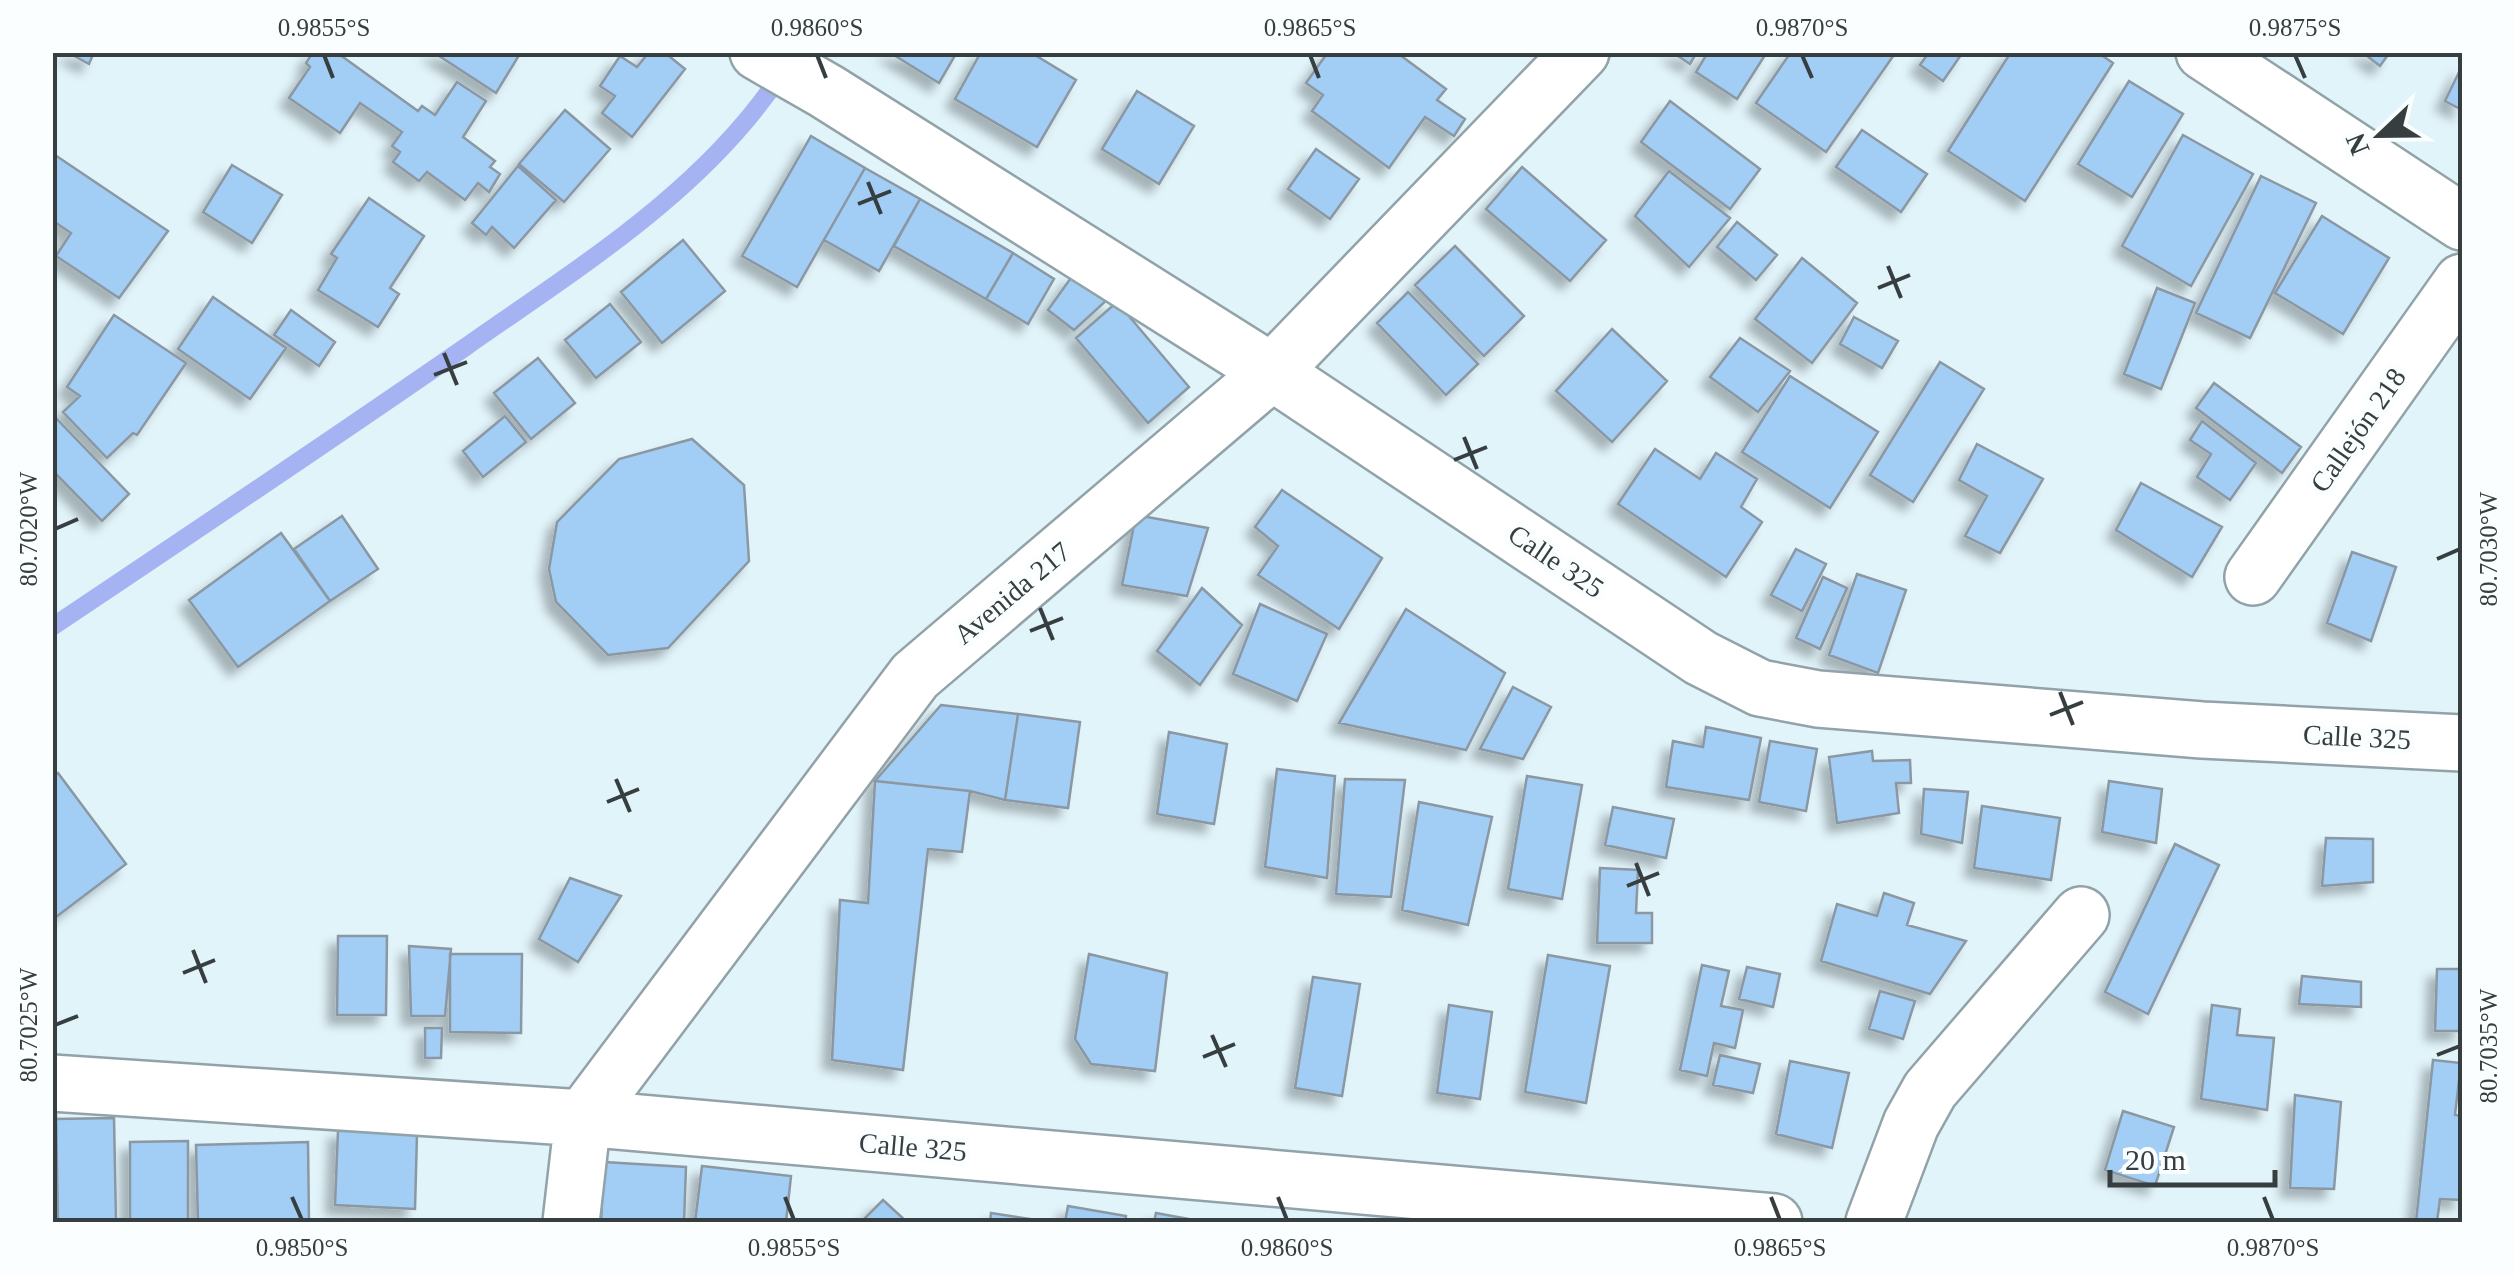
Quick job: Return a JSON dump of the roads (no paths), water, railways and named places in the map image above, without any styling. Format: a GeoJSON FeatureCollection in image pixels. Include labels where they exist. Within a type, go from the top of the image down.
{"type":"FeatureCollection","features":[{"type":"Feature","properties":{"kind":"street","name":"Calle 325"},"geometry":{"type":"LineString","coordinates":[[758,52],[1272,372],[1701,658],[1760,688],[1818,700],[2202,730],[2462,742]]}},
{"type":"Feature","properties":{"kind":"street","name":"Avenida 217"},"geometry":{"type":"LineString","coordinates":[[583,1118],[915,676],[1272,372],[1580,52]]}},
{"type":"Feature","properties":{"kind":"street"},"geometry":{"type":"LineString","coordinates":[[2204,52],[2462,222]]}},
{"type":"Feature","properties":{"kind":"street","name":"Callejón 218"},"geometry":{"type":"LineString","coordinates":[[2253,578],[2462,282]]}},
{"type":"Feature","properties":{"kind":"street"},"geometry":{"type":"LineString","coordinates":[[1874,1222],[1911,1124],[1930,1090],[2081,915]]}},
{"type":"Feature","properties":{"kind":"street","name":"Calle 325"},"geometry":{"type":"LineString","coordinates":[[52,1083],[583,1118],[1774,1222]]}},
{"type":"Feature","properties":{"kind":"street"},"geometry":{"type":"LineString","coordinates":[[571,1222],[583,1118]]}},
{"type":"Feature","properties":{"kind":"waterway"},"geometry":{"type":"LineString","coordinates":[[52,627],[595,256],[678,190],[715,154],[781,74]]}}]}
